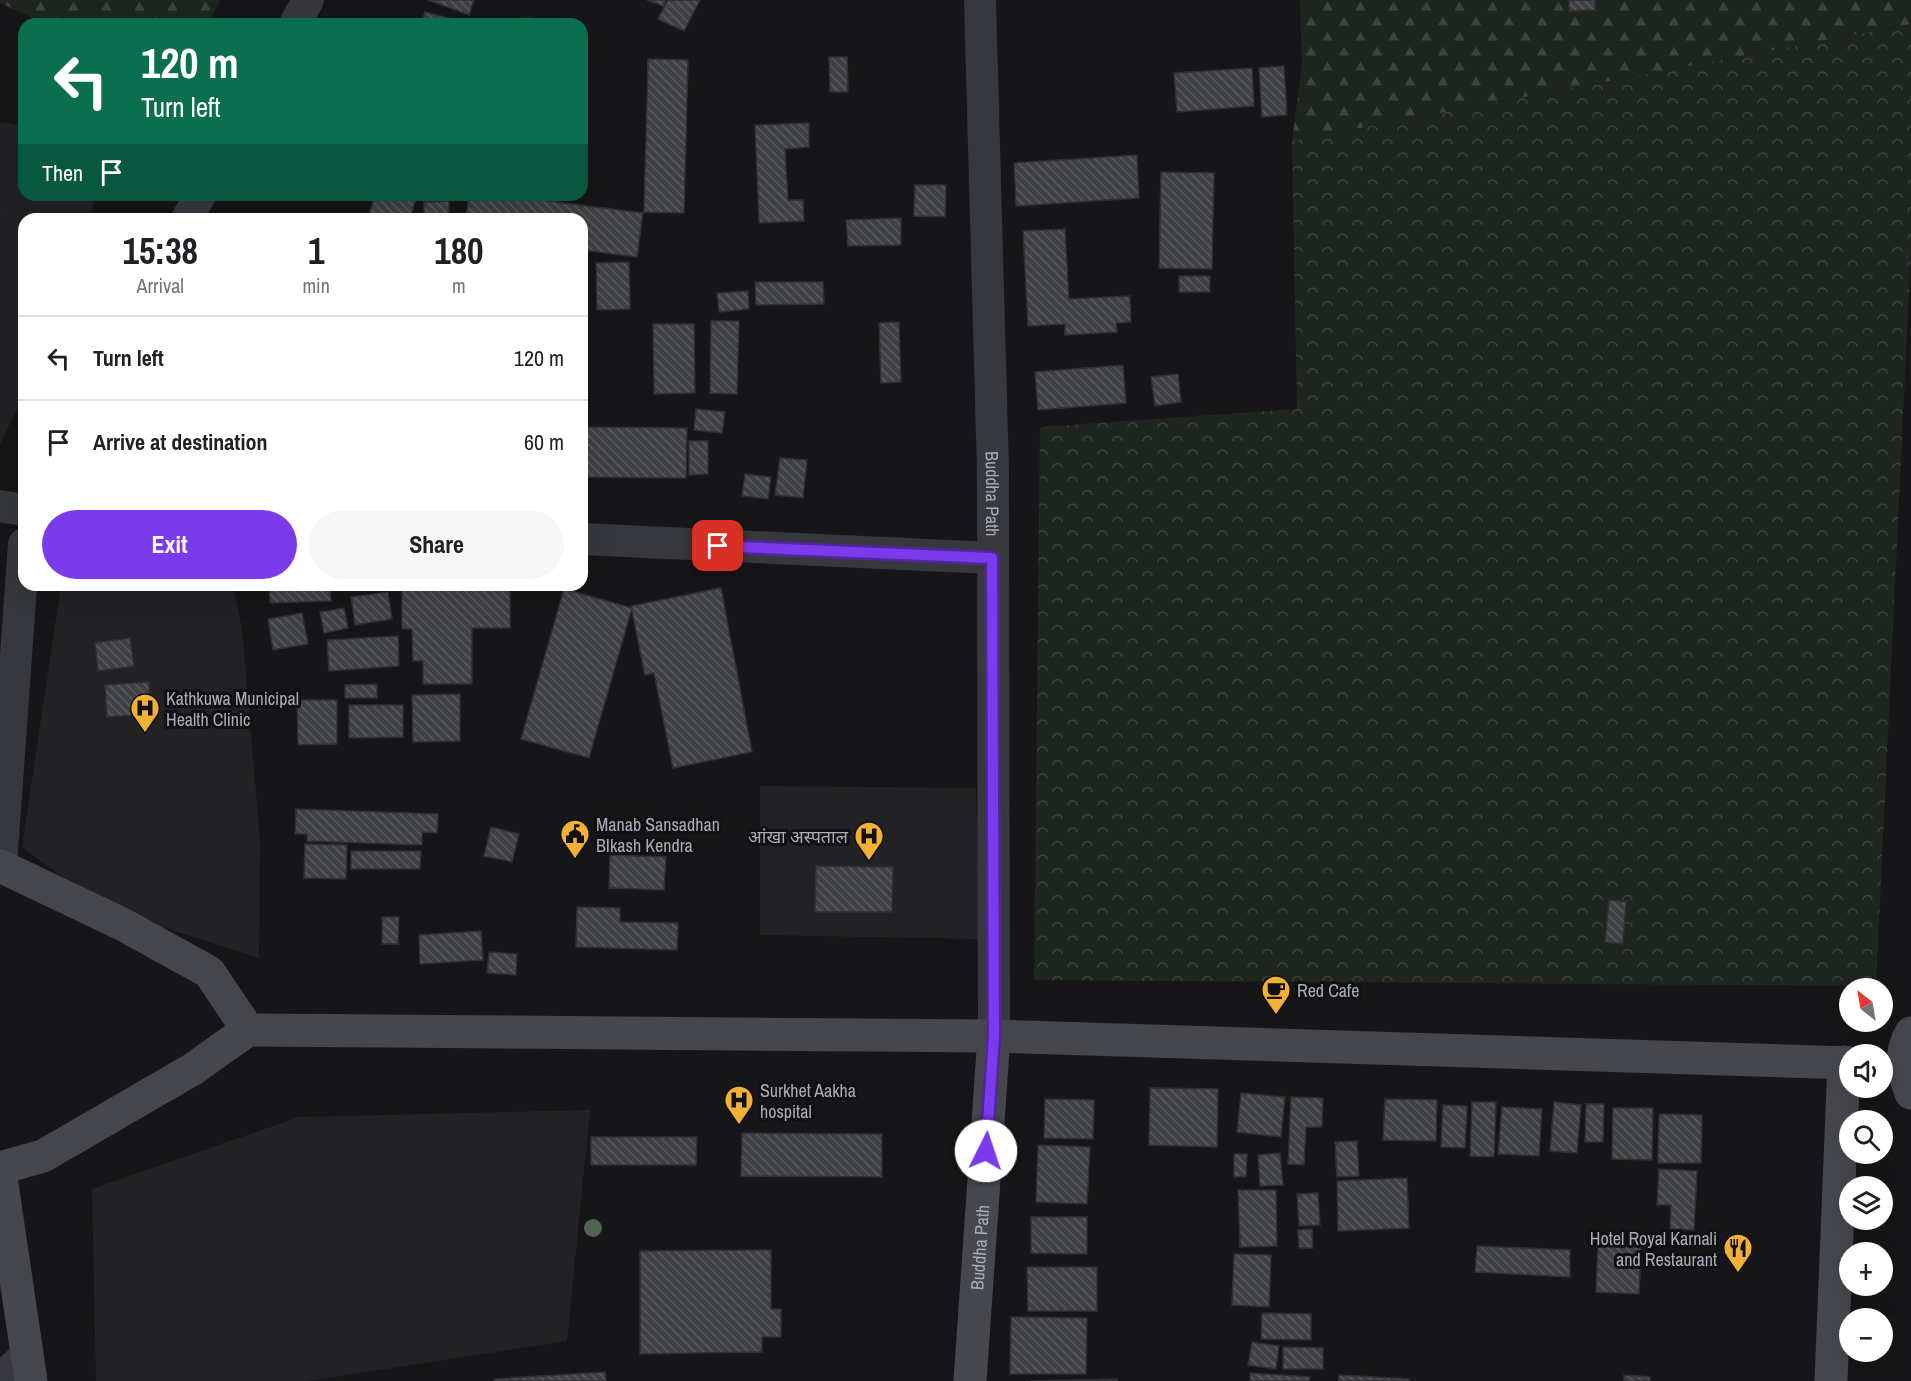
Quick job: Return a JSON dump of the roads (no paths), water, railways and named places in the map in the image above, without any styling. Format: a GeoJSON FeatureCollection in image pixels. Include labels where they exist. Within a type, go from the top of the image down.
{"type":"FeatureCollection","features":[{"type":"Feature","properties":{"kind":"main road"},"geometry":{"type":"LineString","coordinates":[[1,865],[123,924],[209,972],[248,1030]]}},
{"type":"Feature","properties":{"kind":"main road"},"geometry":{"type":"LineString","coordinates":[[29,1368],[0,1169],[43,1156],[194,1069],[248,1030],[994,1036],[1839,1063]]}},
{"type":"Feature","properties":{"kind":"main road"},"geometry":{"type":"LineString","coordinates":[[1899,1078],[1906,1041],[1911,1033]]}},
{"type":"Feature","properties":{"kind":"main road","name":"Buddha Path"},"geometry":{"type":"LineString","coordinates":[[970,1381],[994,1036]]}},
{"type":"Feature","properties":{"kind":"main road"},"geometry":{"type":"LineString","coordinates":[[1831,1381],[1845,1098]]}},
{"type":"Feature","properties":{"kind":"street"},"geometry":{"type":"LineString","coordinates":[[298,18],[308,0]]}},
{"type":"Feature","properties":{"kind":"street","name":"Buddha Path"},"geometry":{"type":"LineString","coordinates":[[980,0],[993,472],[994,1036]]}},
{"type":"Feature","properties":{"kind":"street"},"geometry":{"type":"LineString","coordinates":[[0,506],[18,509]]}},
{"type":"Feature","properties":{"kind":"street"},"geometry":{"type":"LineString","coordinates":[[588,540],[992,558]]}},
{"type":"Feature","properties":{"kind":"street"},"geometry":{"type":"LineString","coordinates":[[1,865],[21,591]]}},
{"type":"Feature","properties":{"kind":"street"},"geometry":{"type":"LineString","coordinates":[[0,1378],[29,1368]]}},
{"type":"Feature","properties":{"kind":"place","name":"Kathkuwa Municipal Health Clinic"},"geometry":{"type":"Point","coordinates":[145,734]}},
{"type":"Feature","properties":{"kind":"place","name":"Manab Sansadhan BIkash Kendra"},"geometry":{"type":"Point","coordinates":[575,860]}},
{"type":"Feature","properties":{"kind":"place","name":"आंखा अस्पताल"},"geometry":{"type":"Point","coordinates":[869,862]}},
{"type":"Feature","properties":{"kind":"place","name":"Red Cafe"},"geometry":{"type":"Point","coordinates":[1276,1016]}},
{"type":"Feature","properties":{"kind":"place","name":"Surkhet Aakha hospital"},"geometry":{"type":"Point","coordinates":[739,1126]}},
{"type":"Feature","properties":{"kind":"place","name":"Hotel Royal Karnali and Restaurant"},"geometry":{"type":"Point","coordinates":[1738,1274]}}]}
